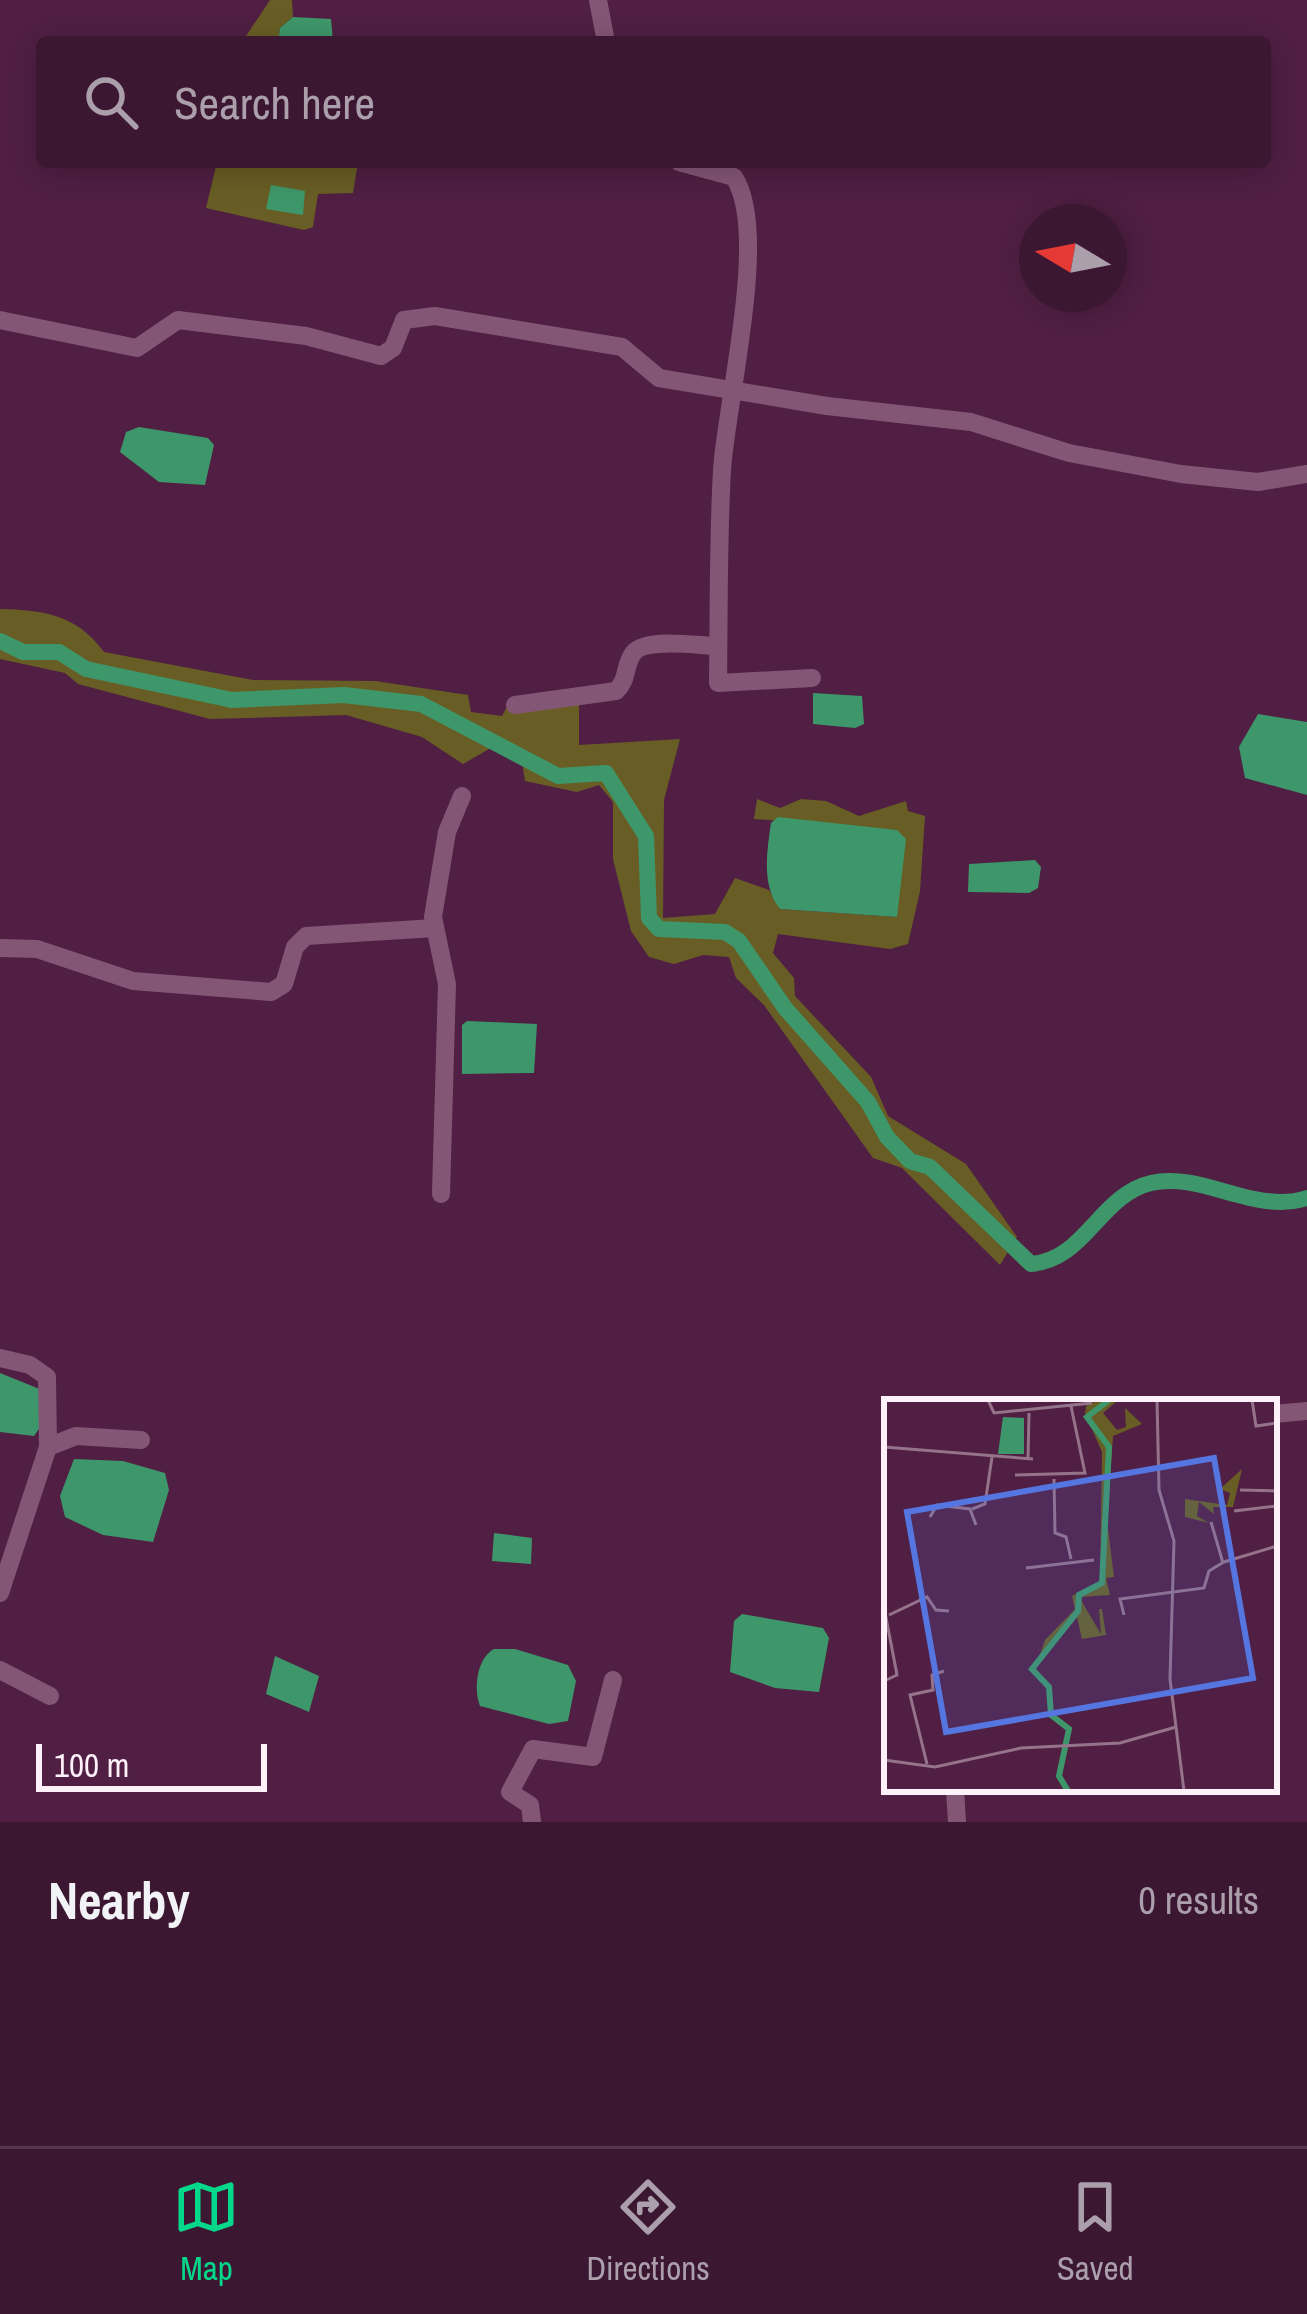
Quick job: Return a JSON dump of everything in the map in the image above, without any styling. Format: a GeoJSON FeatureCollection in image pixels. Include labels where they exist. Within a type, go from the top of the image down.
{"type":"FeatureCollection","features":[{"type":"Feature","properties":{"kind":"street"},"geometry":{"type":"LineString","coordinates":[[598,0],[605,36]]}},
{"type":"Feature","properties":{"kind":"street"},"geometry":{"type":"LineString","coordinates":[[706,168],[729,173],[740,189],[745,265],[722,462],[718,683],[812,678]]}},
{"type":"Feature","properties":{"kind":"street"},"geometry":{"type":"LineString","coordinates":[[0,320],[137,348],[178,320],[240,324],[381,356],[393,348],[404,320],[435,316],[622,347],[659,378],[827,406],[970,422],[1070,453],[1203,478],[1258,482],[1307,474]]}},
{"type":"Feature","properties":{"kind":"street"},"geometry":{"type":"LineString","coordinates":[[515,705],[616,691],[632,654],[644,645],[718,646]]}},
{"type":"Feature","properties":{"kind":"street"},"geometry":{"type":"LineString","coordinates":[[441,1194],[447,984],[435,928],[442,850],[462,796]]}},
{"type":"Feature","properties":{"kind":"street"},"geometry":{"type":"LineString","coordinates":[[0,948],[37,949],[133,981],[272,992],[284,984],[295,947],[306,936],[435,928]]}},
{"type":"Feature","properties":{"kind":"street"},"geometry":{"type":"LineString","coordinates":[[0,1358],[30,1365],[47,1377],[48,1447],[0,1593]]}},
{"type":"Feature","properties":{"kind":"street"},"geometry":{"type":"LineString","coordinates":[[1277,1414],[1307,1412]]}},
{"type":"Feature","properties":{"kind":"street"},"geometry":{"type":"LineString","coordinates":[[48,1447],[76,1436],[141,1440]]}},
{"type":"Feature","properties":{"kind":"street"},"geometry":{"type":"LineString","coordinates":[[0,1670],[50,1696]]}},
{"type":"Feature","properties":{"kind":"street"},"geometry":{"type":"LineString","coordinates":[[532,1822],[530,1805],[510,1792],[513,1779],[533,1749],[592,1757],[614,1680]]}},
{"type":"Feature","properties":{"kind":"street"},"geometry":{"type":"LineString","coordinates":[[955,1792],[957,1822]]}},
{"type":"Feature","properties":{"kind":"shaded area"},"geometry":{"type":"Polygon","coordinates":[[[270,0],[292,0],[293,17],[280,28],[279,36],[246,36],[270,0]]]}},
{"type":"Feature","properties":{"kind":"shaded area"},"geometry":{"type":"Polygon","coordinates":[[[293,17],[331,19],[332,36],[279,36],[280,28],[293,17]]]}},
{"type":"Feature","properties":{"kind":"shaded area"},"geometry":{"type":"Polygon","coordinates":[[[216,168],[357,168],[353,193],[318,194],[313,227],[304,230],[206,208],[216,168]]]}},
{"type":"Feature","properties":{"kind":"shaded area"},"geometry":{"type":"Polygon","coordinates":[[[271,185],[305,191],[303,215],[266,209],[271,185]]]}},
{"type":"Feature","properties":{"kind":"shaded area"},"geometry":{"type":"Polygon","coordinates":[[[139,427],[208,438],[214,445],[205,485],[159,482],[120,452],[126,432],[139,427]]]}},
{"type":"Feature","properties":{"kind":"shaded area"},"geometry":{"type":"Polygon","coordinates":[[[0,609],[59,617],[83,630],[104,652],[253,680],[375,681],[468,695],[471,712],[502,716],[510,701],[579,700],[579,745],[680,739],[664,800],[663,918],[715,914],[735,878],[769,890],[780,909],[897,917],[897,830],[754,819],[757,799],[780,808],[801,799],[826,801],[859,816],[906,801],[908,811],[925,816],[920,891],[908,944],[890,949],[778,934],[773,953],[794,978],[795,996],[871,1077],[888,1116],[966,1164],[1017,1237],[1000,1265],[902,1168],[873,1158],[764,1005],[736,978],[729,957],[703,955],[674,964],[649,957],[631,931],[613,859],[613,802],[599,785],[577,792],[525,781],[520,749],[503,741],[463,764],[422,737],[346,715],[210,719],[78,684],[65,673],[0,659],[0,609]]]}},
{"type":"Feature","properties":{"kind":"shaded area"},"geometry":{"type":"Polygon","coordinates":[[[813,693],[862,696],[864,724],[855,728],[813,724],[813,693]]]}},
{"type":"Feature","properties":{"kind":"shaded area"},"geometry":{"type":"Polygon","coordinates":[[[1258,714],[1307,722],[1307,795],[1245,778],[1239,747],[1258,714]]]}},
{"type":"Feature","properties":{"kind":"shaded area"},"geometry":{"type":"Polygon","coordinates":[[[778,817],[897,830],[906,839],[897,917],[780,909],[770,890],[767,868],[771,823],[778,817]]]}},
{"type":"Feature","properties":{"kind":"shaded area"},"geometry":{"type":"Polygon","coordinates":[[[1035,860],[1041,867],[1038,888],[1029,893],[968,892],[969,864],[1035,860]]]}},
{"type":"Feature","properties":{"kind":"shaded area"},"geometry":{"type":"Polygon","coordinates":[[[467,1021],[537,1024],[534,1073],[462,1074],[462,1025],[467,1021]]]}},
{"type":"Feature","properties":{"kind":"shaded area"},"geometry":{"type":"Polygon","coordinates":[[[0,1373],[42,1390],[41,1426],[34,1436],[0,1432],[0,1373]]]}},
{"type":"Feature","properties":{"kind":"shaded area"},"geometry":{"type":"Polygon","coordinates":[[[74,1459],[123,1461],[165,1473],[169,1490],[153,1542],[103,1535],[65,1517],[60,1496],[74,1459]]]}},
{"type":"Feature","properties":{"kind":"shaded area"},"geometry":{"type":"Polygon","coordinates":[[[494,1533],[532,1538],[531,1564],[492,1561],[494,1533]]]}},
{"type":"Feature","properties":{"kind":"shaded area"},"geometry":{"type":"Polygon","coordinates":[[[742,1614],[823,1628],[829,1638],[819,1692],[775,1688],[730,1672],[734,1621],[742,1614]]]}},
{"type":"Feature","properties":{"kind":"shaded area"},"geometry":{"type":"Polygon","coordinates":[[[494,1649],[515,1649],[568,1665],[576,1681],[568,1721],[549,1724],[480,1706],[478,1674],[494,1649]]]}},
{"type":"Feature","properties":{"kind":"shaded area"},"geometry":{"type":"Polygon","coordinates":[[[275,1656],[319,1676],[309,1712],[266,1694],[275,1656]]]}},
{"type":"Feature","properties":{"kind":"waterway"},"geometry":{"type":"LineString","coordinates":[[0,641],[23,652],[59,652],[86,669],[232,700],[344,695],[421,704],[558,776],[606,773],[646,836],[649,918],[659,929],[725,932],[739,941],[785,1008],[868,1102],[887,1137],[910,1161],[930,1167],[1031,1264],[1065,1251],[1118,1200],[1151,1183],[1189,1183],[1267,1201],[1307,1198]]}}]}
